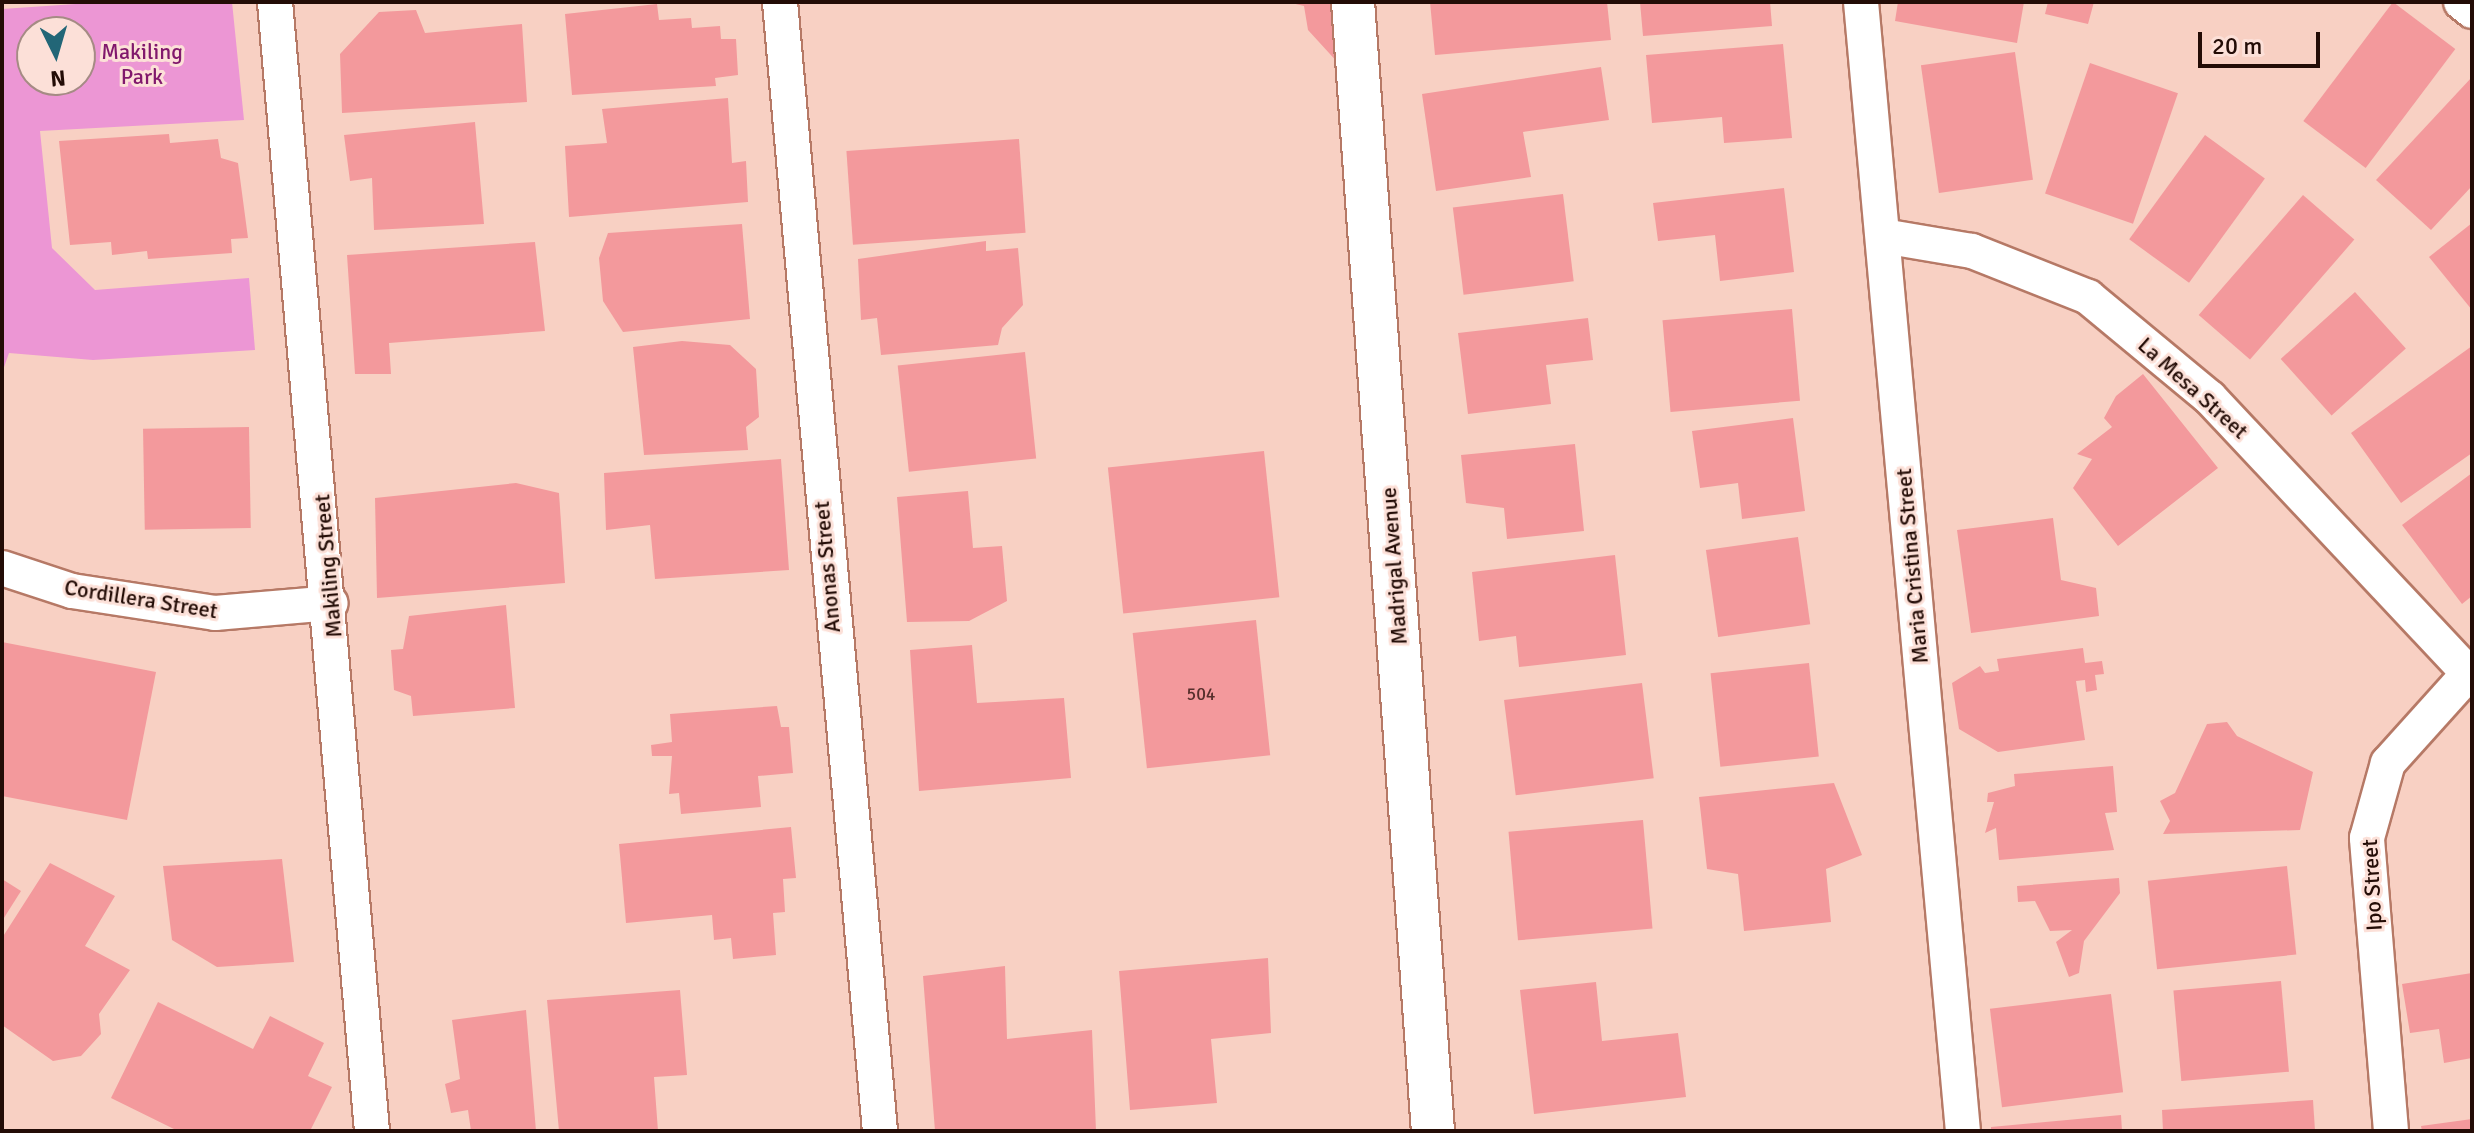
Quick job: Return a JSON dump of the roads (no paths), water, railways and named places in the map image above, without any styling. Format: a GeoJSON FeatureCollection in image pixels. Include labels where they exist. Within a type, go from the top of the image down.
{"type":"FeatureCollection","features":[{"type":"Feature","properties":{"kind":"street","name":"Makiling Street"},"geometry":{"type":"LineString","coordinates":[[275,2],[331,603],[372,1131]]}},
{"type":"Feature","properties":{"kind":"street","name":"Anonas Street"},"geometry":{"type":"LineString","coordinates":[[780,2],[880,1131]]}},
{"type":"Feature","properties":{"kind":"street","name":"Madrigal Avenue"},"geometry":{"type":"LineString","coordinates":[[1353,2],[1433,1131]]}},
{"type":"Feature","properties":{"kind":"street","name":"Maria Cristina Street"},"geometry":{"type":"LineString","coordinates":[[1861,2],[1963,1131]]}},
{"type":"Feature","properties":{"kind":"street"},"geometry":{"type":"LineString","coordinates":[[2461,2],[2472,11]]}},
{"type":"Feature","properties":{"kind":"street","name":"La Mesa Street"},"geometry":{"type":"LineString","coordinates":[[1883,236],[1972,251],[2088,297],[2210,398],[2470,675]]}},
{"type":"Feature","properties":{"kind":"street","name":"Cordillera Street"},"geometry":{"type":"LineString","coordinates":[[2,568],[72,591],[215,613],[331,603]]}},
{"type":"Feature","properties":{"kind":"street","name":"Ipo Street"},"geometry":{"type":"LineString","coordinates":[[2391,1131],[2367,838],[2388,763],[2470,675]]}},
{"type":"Feature","properties":{"kind":"park label","name":"Makiling Park"},"geometry":{"type":"Point","coordinates":[142,64]}}]}
